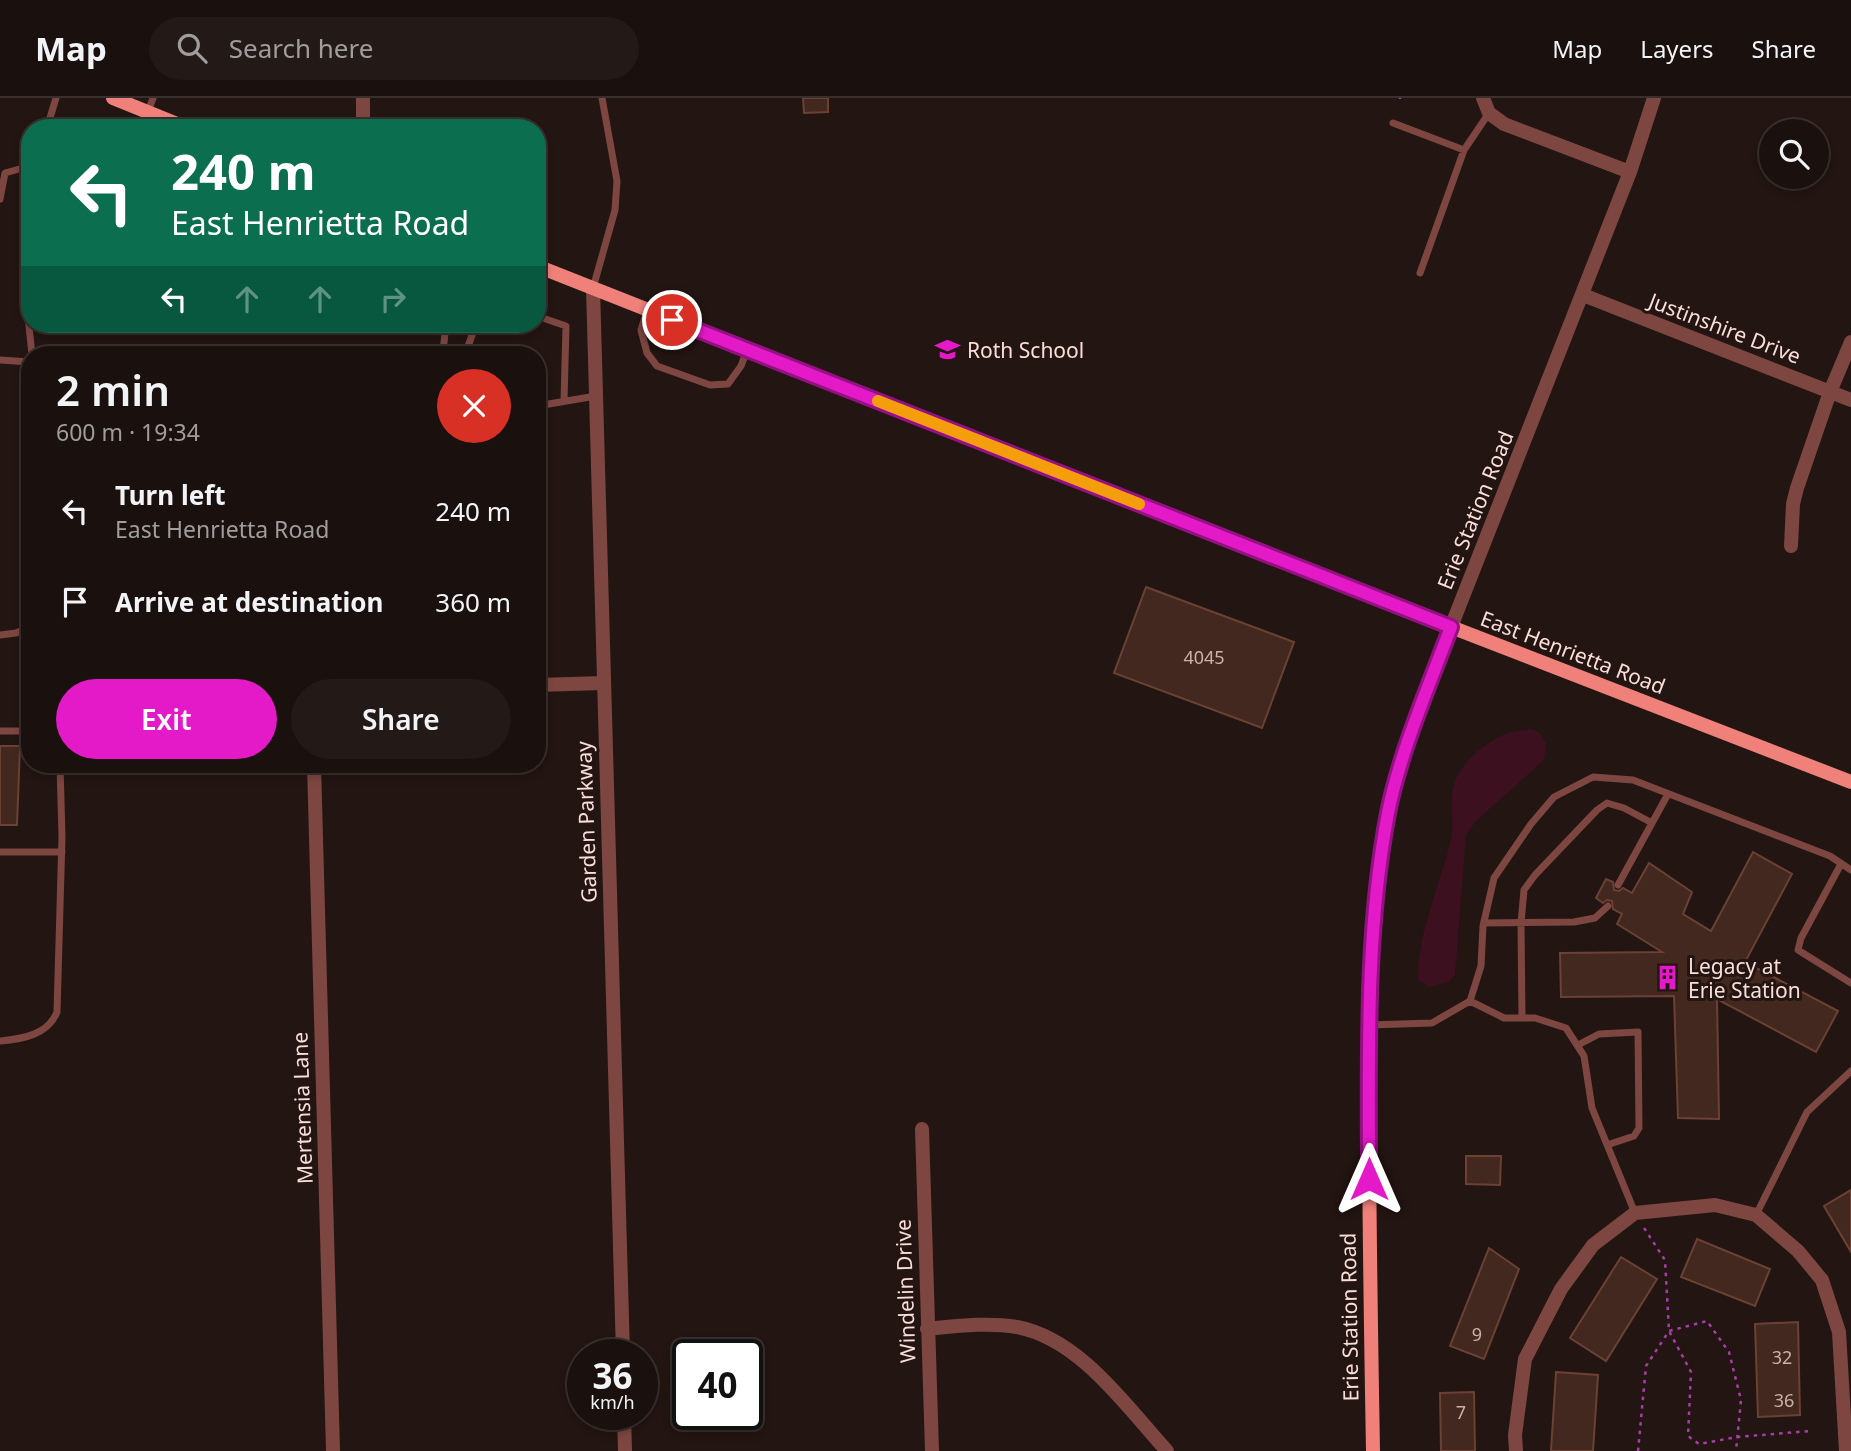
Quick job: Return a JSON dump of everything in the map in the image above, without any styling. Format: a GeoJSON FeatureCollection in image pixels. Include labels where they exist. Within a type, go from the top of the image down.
{"type":"FeatureCollection","features":[{"type":"Feature","properties":{"kind":"main road"},"geometry":{"type":"LineString","coordinates":[[113,98],[150,105],[173,119]]}},
{"type":"Feature","properties":{"kind":"main road","name":"East Henrietta Road"},"geometry":{"type":"LineString","coordinates":[[546,270],[1851,782]]}},
{"type":"Feature","properties":{"kind":"main road","name":"Erie Station Road"},"geometry":{"type":"LineString","coordinates":[[1373,1451],[1369,1025],[1373,931],[1389,812],[1418,716],[1451,627]]}},
{"type":"Feature","properties":{"kind":"street"},"geometry":{"type":"LineString","coordinates":[[363,98],[363,119]]}},
{"type":"Feature","properties":{"kind":"street"},"geometry":{"type":"LineString","coordinates":[[1483,98],[1489,113],[1504,124],[1630,172]]}},
{"type":"Feature","properties":{"kind":"street","name":"Erie Station Road"},"geometry":{"type":"LineString","coordinates":[[1451,627],[1583,295],[1630,172],[1654,98]]}},
{"type":"Feature","properties":{"kind":"street","name":"Garden Parkway"},"geometry":{"type":"LineString","coordinates":[[593,288],[623,1339]]}},
{"type":"Feature","properties":{"kind":"street","name":"Justinshire Drive"},"geometry":{"type":"LineString","coordinates":[[1583,295],[1851,400]]}},
{"type":"Feature","properties":{"kind":"street"},"geometry":{"type":"LineString","coordinates":[[1791,546],[1792,512],[1797,488],[1830,391],[1851,342]]}},
{"type":"Feature","properties":{"kind":"street"},"geometry":{"type":"LineString","coordinates":[[546,685],[603,683]]}},
{"type":"Feature","properties":{"kind":"street","name":"Mertensia Lane"},"geometry":{"type":"LineString","coordinates":[[314,773],[333,1451]]}},
{"type":"Feature","properties":{"kind":"street","name":"Windelin Drive"},"geometry":{"type":"LineString","coordinates":[[922,1129],[926,1329],[932,1451]]}},
{"type":"Feature","properties":{"kind":"street"},"geometry":{"type":"LineString","coordinates":[[1516,1451],[1515,1435],[1525,1359],[1561,1289],[1593,1245],[1635,1213],[1715,1205],[1756,1215],[1798,1251],[1822,1280],[1839,1332],[1846,1451]]}},
{"type":"Feature","properties":{"kind":"street"},"geometry":{"type":"LineString","coordinates":[[926,1329],[993,1325],[1018,1327],[1059,1342],[1095,1372],[1167,1451]]}},
{"type":"Feature","properties":{"kind":"street"},"geometry":{"type":"LineString","coordinates":[[624,1430],[625,1451]]}},
{"type":"Feature","properties":{"kind":"lane"},"geometry":{"type":"LineString","coordinates":[[50,119],[56,98]]}},
{"type":"Feature","properties":{"kind":"lane"},"geometry":{"type":"LineString","coordinates":[[593,288],[615,210],[617,181],[602,98]]}},
{"type":"Feature","properties":{"kind":"lane"},"geometry":{"type":"LineString","coordinates":[[1420,273],[1464,150],[1489,113]]}},
{"type":"Feature","properties":{"kind":"lane"},"geometry":{"type":"LineString","coordinates":[[1393,122],[1464,150]]}},
{"type":"Feature","properties":{"kind":"lane"},"geometry":{"type":"LineString","coordinates":[[0,199],[5,173],[21,169]]}},
{"type":"Feature","properties":{"kind":"lane"},"geometry":{"type":"LineString","coordinates":[[647,310],[641,330],[647,353],[657,366],[709,386],[728,384],[741,366],[747,350]]}},
{"type":"Feature","properties":{"kind":"lane"},"geometry":{"type":"LineString","coordinates":[[546,319],[566,326],[565,401]]}},
{"type":"Feature","properties":{"kind":"lane"},"geometry":{"type":"LineString","coordinates":[[0,360],[21,361]]}},
{"type":"Feature","properties":{"kind":"lane"},"geometry":{"type":"LineString","coordinates":[[546,404],[596,396]]}},
{"type":"Feature","properties":{"kind":"lane"},"geometry":{"type":"LineString","coordinates":[[0,635],[21,630]]}},
{"type":"Feature","properties":{"kind":"lane"},"geometry":{"type":"LineString","coordinates":[[0,731],[21,731]]}},
{"type":"Feature","properties":{"kind":"lane"},"geometry":{"type":"LineString","coordinates":[[0,1041],[13,1040],[41,1031],[52,1023],[57,1012],[62,852],[60,773]]}},
{"type":"Feature","properties":{"kind":"lane"},"geometry":{"type":"LineString","coordinates":[[1369,1025],[1432,1023],[1470,1001],[1481,966],[1484,923],[1494,878],[1531,824],[1554,797],[1593,777],[1633,780],[1830,856],[1851,870]]}},
{"type":"Feature","properties":{"kind":"lane"},"geometry":{"type":"LineString","coordinates":[[1618,885],[1668,794]]}},
{"type":"Feature","properties":{"kind":"lane"},"geometry":{"type":"LineString","coordinates":[[1522,1018],[1521,923],[1524,890],[1597,810],[1607,803],[1615,804],[1652,823]]}},
{"type":"Feature","properties":{"kind":"lane"},"geometry":{"type":"LineString","coordinates":[[0,852],[62,852]]}},
{"type":"Feature","properties":{"kind":"lane"},"geometry":{"type":"LineString","coordinates":[[1841,864],[1801,938],[1798,950],[1851,982]]}},
{"type":"Feature","properties":{"kind":"lane"},"geometry":{"type":"LineString","coordinates":[[1484,923],[1574,922],[1595,918],[1608,905]]}},
{"type":"Feature","properties":{"kind":"lane"},"geometry":{"type":"LineString","coordinates":[[1470,1001],[1504,1018],[1535,1018],[1566,1028],[1584,1056],[1592,1108],[1635,1213]]}},
{"type":"Feature","properties":{"kind":"lane"},"geometry":{"type":"LineString","coordinates":[[1578,1045],[1599,1034],[1638,1031],[1639,1128],[1634,1136],[1607,1144]]}},
{"type":"Feature","properties":{"kind":"lane"},"geometry":{"type":"LineString","coordinates":[[1756,1215],[1807,1112],[1851,1071]]}},
{"type":"Feature","properties":{"kind":"path"},"geometry":{"type":"LineString","coordinates":[[1635,1213],[1665,1261],[1669,1331],[1691,1372],[1688,1436],[1699,1444],[1737,1437],[1810,1430]]}},
{"type":"Feature","properties":{"kind":"path"},"geometry":{"type":"LineString","coordinates":[[1638,1451],[1646,1366],[1669,1331],[1707,1321],[1729,1352],[1741,1400],[1736,1451]]}},
{"type":"Feature","properties":{"kind":"shaded area"},"geometry":{"type":"Polygon","coordinates":[[[1531,729],[1539,732],[1546,744],[1544,760],[1476,821],[1466,835],[1455,975],[1449,982],[1429,987],[1418,979],[1419,961],[1426,926],[1451,839],[1455,781],[1469,759],[1490,742],[1508,733],[1531,729]]]}},
{"type":"Feature","properties":{"kind":"building"},"geometry":{"type":"Polygon","coordinates":[[[803,98],[828,98],[828,112],[804,113],[803,98]]]}},
{"type":"Feature","properties":{"kind":"building"},"geometry":{"type":"Polygon","coordinates":[[[1146,587],[1294,642],[1262,728],[1114,673],[1146,587]]]}},
{"type":"Feature","properties":{"kind":"building"},"geometry":{"type":"Polygon","coordinates":[[[0,746],[20,746],[17,825],[0,825],[0,746]]]}},
{"type":"Feature","properties":{"kind":"building","name":"Legacy at Erie Station"},"geometry":{"type":"Polygon","coordinates":[[[1753,852],[1792,874],[1745,962],[1838,1011],[1816,1052],[1717,999],[1719,1119],[1678,1118],[1674,996],[1561,997],[1560,953],[1662,952],[1617,924],[1622,914],[1613,909],[1612,901],[1603,903],[1596,898],[1606,879],[1613,882],[1614,890],[1623,888],[1632,893],[1649,863],[1692,892],[1683,914],[1711,931],[1753,852]]]}},
{"type":"Feature","properties":{"kind":"building"},"geometry":{"type":"Polygon","coordinates":[[[1466,1156],[1501,1156],[1500,1185],[1466,1184],[1466,1156]]]}},
{"type":"Feature","properties":{"kind":"building"},"geometry":{"type":"Polygon","coordinates":[[[1851,1190],[1851,1252],[1824,1206],[1851,1190]]]}},
{"type":"Feature","properties":{"kind":"building"},"geometry":{"type":"Polygon","coordinates":[[[1697,1239],[1770,1269],[1755,1306],[1681,1277],[1697,1239]]]}},
{"type":"Feature","properties":{"kind":"building"},"geometry":{"type":"Polygon","coordinates":[[[1489,1248],[1519,1269],[1484,1359],[1450,1346],[1489,1248]]]}},
{"type":"Feature","properties":{"kind":"building"},"geometry":{"type":"Polygon","coordinates":[[[1621,1257],[1657,1279],[1606,1361],[1570,1338],[1621,1257]]]}},
{"type":"Feature","properties":{"kind":"building"},"geometry":{"type":"Polygon","coordinates":[[[1798,1322],[1800,1415],[1758,1417],[1755,1324],[1798,1322]]]}},
{"type":"Feature","properties":{"kind":"building"},"geometry":{"type":"Polygon","coordinates":[[[1556,1372],[1598,1375],[1593,1451],[1551,1451],[1556,1372]]]}},
{"type":"Feature","properties":{"kind":"building"},"geometry":{"type":"Polygon","coordinates":[[[1474,1392],[1475,1451],[1441,1451],[1440,1393],[1474,1392]]]}},
{"type":"Feature","properties":{"kind":"slow traffic"},"geometry":{"type":"LineString","coordinates":[[878,401],[1139,504]]}},
{"type":"Feature","properties":{"kind":"place","name":"Roth School"},"geometry":{"type":"Point","coordinates":[947,350]}},
{"type":"Feature","properties":{"kind":"place","name":"Legacy at Erie Station"},"geometry":{"type":"Point","coordinates":[1668,978]}},
{"type":"Feature","properties":{"kind":"route"},"geometry":{"type":"LineString","coordinates":[[672,320],[1451,627],[1426,693],[1389,812],[1373,931],[1369,1025],[1369,1179]]}}]}
